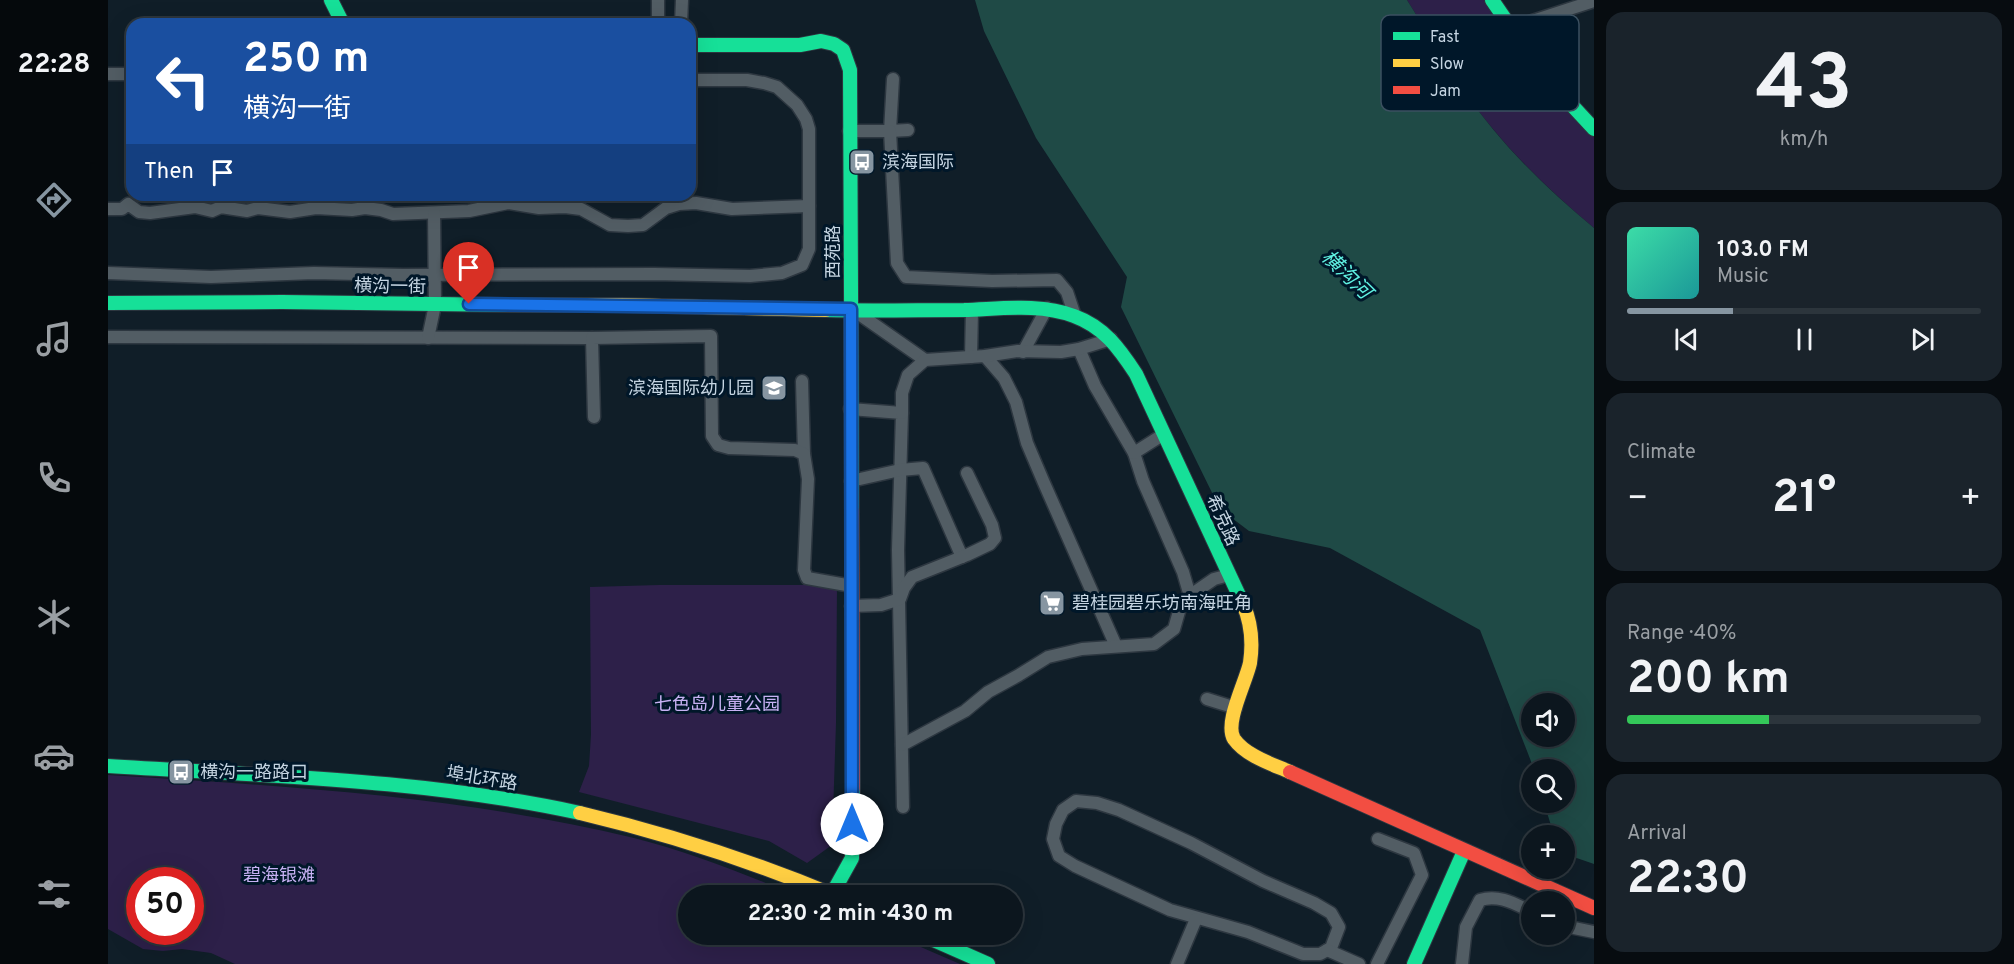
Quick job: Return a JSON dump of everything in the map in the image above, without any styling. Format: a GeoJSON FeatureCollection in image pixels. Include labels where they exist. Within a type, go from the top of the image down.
{"type":"FeatureCollection","features":[{"type":"Feature","properties":{"kind":"main road"},"geometry":{"type":"LineString","coordinates":[[331,0],[340,18]]}},
{"type":"Feature","properties":{"kind":"main road"},"geometry":{"type":"LineString","coordinates":[[1492,0],[1502,15]]}},
{"type":"Feature","properties":{"kind":"main road"},"geometry":{"type":"LineString","coordinates":[[1501,0],[1510,15]]}},
{"type":"Feature","properties":{"kind":"main road","name":"西苑路"},"geometry":{"type":"LineString","coordinates":[[696,45],[800,45],[821,41],[834,44],[843,50],[850,70],[852,858],[839,885]]}},
{"type":"Feature","properties":{"kind":"main road"},"geometry":{"type":"LineString","coordinates":[[1579,101],[1594,117]]}},
{"type":"Feature","properties":{"kind":"main road"},"geometry":{"type":"LineString","coordinates":[[1577,111],[1594,129]]}},
{"type":"Feature","properties":{"kind":"main road","name":"横沟一街"},"geometry":{"type":"LineString","coordinates":[[108,303],[282,302],[851,309]]}},
{"type":"Feature","properties":{"kind":"main road","name":"希克路"},"geometry":{"type":"LineString","coordinates":[[851,309],[885,311],[1047,308],[1090,323],[1111,339],[1136,374],[1245,609],[1252,637],[1249,673],[1236,708],[1231,731],[1246,751],[1594,908]]}},
{"type":"Feature","properties":{"kind":"main road","name":"埠北环路"},"geometry":{"type":"LineString","coordinates":[[108,766],[338,780],[477,794],[596,816],[757,864],[809,885]]}},
{"type":"Feature","properties":{"kind":"main road"},"geometry":{"type":"LineString","coordinates":[[1414,964],[1464,851]]}},
{"type":"Feature","properties":{"kind":"main road"},"geometry":{"type":"LineString","coordinates":[[945,945],[988,964]]}},
{"type":"Feature","properties":{"kind":"street"},"geometry":{"type":"LineString","coordinates":[[658,0],[658,18]]}},
{"type":"Feature","properties":{"kind":"street"},"geometry":{"type":"LineString","coordinates":[[681,18],[682,0]]}},
{"type":"Feature","properties":{"kind":"street"},"geometry":{"type":"LineString","coordinates":[[1551,15],[1594,1]]}},
{"type":"Feature","properties":{"kind":"street"},"geometry":{"type":"LineString","coordinates":[[108,74],[126,74]]}},
{"type":"Feature","properties":{"kind":"street"},"geometry":{"type":"LineString","coordinates":[[893,79],[890,131],[897,263],[906,277],[992,281],[1057,280],[1067,292],[1074,316]]}},
{"type":"Feature","properties":{"kind":"street"},"geometry":{"type":"LineString","coordinates":[[108,273],[212,277],[314,273],[750,276],[782,273],[802,265],[809,249],[809,129],[806,118],[797,105],[777,87],[747,80],[696,80]]}},
{"type":"Feature","properties":{"kind":"street"},"geometry":{"type":"LineString","coordinates":[[849,131],[908,130]]}},
{"type":"Feature","properties":{"kind":"street"},"geometry":{"type":"LineString","coordinates":[[108,209],[122,209],[128,204],[139,212],[150,213],[195,207],[212,211],[221,207],[240,211],[258,208],[290,212],[316,208],[352,210],[365,208],[393,214],[469,211],[508,203],[539,208],[581,209],[610,225],[628,226],[643,225],[666,208],[679,204],[696,203],[732,210],[808,206]]}},
{"type":"Feature","properties":{"kind":"street"},"geometry":{"type":"LineString","coordinates":[[429,338],[435,305],[434,213]]}},
{"type":"Feature","properties":{"kind":"street"},"geometry":{"type":"LineString","coordinates":[[1023,352],[1047,308]]}},
{"type":"Feature","properties":{"kind":"street"},"geometry":{"type":"LineString","coordinates":[[851,309],[925,360]]}},
{"type":"Feature","properties":{"kind":"street"},"geometry":{"type":"LineString","coordinates":[[971,357],[972,310]]}},
{"type":"Feature","properties":{"kind":"street"},"geometry":{"type":"LineString","coordinates":[[108,337],[592,338],[711,336],[712,436],[718,445],[729,448],[795,450],[804,454]]}},
{"type":"Feature","properties":{"kind":"street"},"geometry":{"type":"LineString","coordinates":[[592,338],[594,417]]}},
{"type":"Feature","properties":{"kind":"street"},"geometry":{"type":"LineString","coordinates":[[903,807],[898,550],[902,393],[908,375],[925,360],[1023,352],[1061,352],[1111,339]]}},
{"type":"Feature","properties":{"kind":"street"},"geometry":{"type":"LineString","coordinates":[[1079,349],[1095,386],[1134,453],[1143,481],[1183,572],[1190,596]]}},
{"type":"Feature","properties":{"kind":"street"},"geometry":{"type":"LineString","coordinates":[[985,356],[1004,378],[1016,402],[1027,442],[1039,473],[1116,646]]}},
{"type":"Feature","properties":{"kind":"street"},"geometry":{"type":"LineString","coordinates":[[802,381],[804,454],[808,478],[804,570],[807,578],[852,586]]}},
{"type":"Feature","properties":{"kind":"street"},"geometry":{"type":"LineString","coordinates":[[850,409],[902,413]]}},
{"type":"Feature","properties":{"kind":"street"},"geometry":{"type":"LineString","coordinates":[[1134,453],[1164,434]]}},
{"type":"Feature","properties":{"kind":"street"},"geometry":{"type":"LineString","coordinates":[[851,481],[900,470],[923,468],[962,557]]}},
{"type":"Feature","properties":{"kind":"street"},"geometry":{"type":"LineString","coordinates":[[900,599],[904,588],[912,578],[990,544],[995,538],[992,525],[967,473]]}},
{"type":"Feature","properties":{"kind":"street"},"geometry":{"type":"LineString","coordinates":[[902,745],[964,711],[988,692],[1048,657],[1082,650],[1154,644],[1174,629],[1182,601],[1214,579],[1229,575]]}},
{"type":"Feature","properties":{"kind":"street"},"geometry":{"type":"LineString","coordinates":[[851,606],[881,604],[900,599]]}},
{"type":"Feature","properties":{"kind":"street"},"geometry":{"type":"LineString","coordinates":[[1207,699],[1236,708]]}},
{"type":"Feature","properties":{"kind":"street"},"geometry":{"type":"LineString","coordinates":[[1076,801],[1097,803],[1119,810],[1314,903],[1331,913],[1340,927],[1331,948],[1320,954],[1303,954],[1248,932],[1196,918],[1132,894],[1059,856],[1053,839],[1056,824],[1063,810],[1076,801]]}},
{"type":"Feature","properties":{"kind":"street"},"geometry":{"type":"LineString","coordinates":[[1377,964],[1422,875],[1414,853],[1378,839]]}},
{"type":"Feature","properties":{"kind":"street"},"geometry":{"type":"LineString","coordinates":[[1462,964],[1466,927],[1480,900],[1492,896],[1521,907]]}},
{"type":"Feature","properties":{"kind":"street"},"geometry":{"type":"LineString","coordinates":[[1177,964],[1196,918]]}},
{"type":"Feature","properties":{"kind":"street"},"geometry":{"type":"LineString","coordinates":[[1575,928],[1594,932]]}},
{"type":"Feature","properties":{"kind":"street"},"geometry":{"type":"LineString","coordinates":[[1328,950],[1359,964]]}},
{"type":"Feature","properties":{"kind":"green space"},"geometry":{"type":"Polygon","coordinates":[[[1407,0],[1492,0],[1504,15],[1416,15],[1407,0]]]}},
{"type":"Feature","properties":{"kind":"green space"},"geometry":{"type":"Polygon","coordinates":[[[1579,108],[1594,127],[1594,228],[1558,197],[1479,111],[1579,111],[1579,108]]]}},
{"type":"Feature","properties":{"kind":"green space","name":"七色岛儿童公园"},"geometry":{"type":"Polygon","coordinates":[[[837,585],[832,845],[807,863],[769,841],[579,792],[589,766],[591,735],[590,587],[837,585]]]}},
{"type":"Feature","properties":{"kind":"green space","name":"碧海银滩"},"geometry":{"type":"Polygon","coordinates":[[[108,775],[372,795],[504,812],[634,838],[696,857],[771,885],[678,885],[678,945],[916,945],[960,964],[235,964],[211,953],[182,949],[163,951],[143,949],[136,945],[204,945],[204,867],[126,867],[126,939],[108,929],[108,775]]]}},
{"type":"Feature","properties":{"kind":"water","name":"横沟河"},"geometry":{"type":"Polygon","coordinates":[[[975,0],[1407,0],[1416,15],[1381,15],[1381,111],[1479,111],[1508,147],[1541,181],[1594,228],[1594,864],[1575,857],[1575,825],[1551,825],[1547,813],[1575,813],[1575,759],[1530,759],[1525,747],[1575,747],[1575,693],[1521,693],[1521,736],[1480,630],[1330,548],[1249,531],[1220,509],[1121,307],[1127,277],[1036,138],[984,31],[975,0]]]}},
{"type":"Feature","properties":{"kind":"traffic: fast"},"geometry":{"type":"LineString","coordinates":[[331,0],[340,18]]}},
{"type":"Feature","properties":{"kind":"traffic: fast"},"geometry":{"type":"LineString","coordinates":[[1492,0],[1502,15]]}},
{"type":"Feature","properties":{"kind":"traffic: fast"},"geometry":{"type":"LineString","coordinates":[[696,45],[800,45],[821,41],[834,44],[843,50],[850,70],[852,511]]}},
{"type":"Feature","properties":{"kind":"traffic: fast"},"geometry":{"type":"LineString","coordinates":[[1577,111],[1594,129]]}},
{"type":"Feature","properties":{"kind":"traffic: fast"},"geometry":{"type":"LineString","coordinates":[[108,303],[282,302],[511,305]]}},
{"type":"Feature","properties":{"kind":"traffic: fast"},"geometry":{"type":"LineString","coordinates":[[826,310],[1034,308],[1061,312],[1094,326],[1110,339],[1136,374],[1243,604]]}},
{"type":"Feature","properties":{"kind":"traffic: fast"},"geometry":{"type":"LineString","coordinates":[[108,766],[345,780],[463,793],[580,813]]}},
{"type":"Feature","properties":{"kind":"traffic: fast"},"geometry":{"type":"LineString","coordinates":[[837,885],[852,858],[853,788]]}},
{"type":"Feature","properties":{"kind":"traffic: fast"},"geometry":{"type":"LineString","coordinates":[[1414,964],[1464,851]]}},
{"type":"Feature","properties":{"kind":"traffic: fast"},"geometry":{"type":"LineString","coordinates":[[945,945],[988,964]]}},
{"type":"Feature","properties":{"kind":"traffic: slow"},"geometry":{"type":"LineString","coordinates":[[511,305],[826,310]]}},
{"type":"Feature","properties":{"kind":"traffic: slow"},"geometry":{"type":"LineString","coordinates":[[1243,604],[1250,625],[1251,655],[1234,713],[1232,732],[1234,739],[1245,750],[1290,772]]}},
{"type":"Feature","properties":{"kind":"traffic: slow"},"geometry":{"type":"LineString","coordinates":[[580,813],[710,849],[808,885]]}},
{"type":"Feature","properties":{"kind":"traffic: jam"},"geometry":{"type":"LineString","coordinates":[[852,511],[853,788]]}},
{"type":"Feature","properties":{"kind":"traffic: jam"},"geometry":{"type":"LineString","coordinates":[[1290,772],[1594,908]]}},
{"type":"Feature","properties":{"kind":"place","name":"滨海国际"},"geometry":{"type":"Point","coordinates":[862,162]}},
{"type":"Feature","properties":{"kind":"place","name":"滨海国际幼儿园"},"geometry":{"type":"Point","coordinates":[774,388]}},
{"type":"Feature","properties":{"kind":"place","name":"碧桂园·碧乐坊南海旺角"},"geometry":{"type":"Point","coordinates":[1052,603]}},
{"type":"Feature","properties":{"kind":"place","name":"横沟一路路口"},"geometry":{"type":"Point","coordinates":[181,772]}},
{"type":"Feature","properties":{"kind":"route"},"geometry":{"type":"LineString","coordinates":[[469,304],[851,309],[852,824]]}}]}
